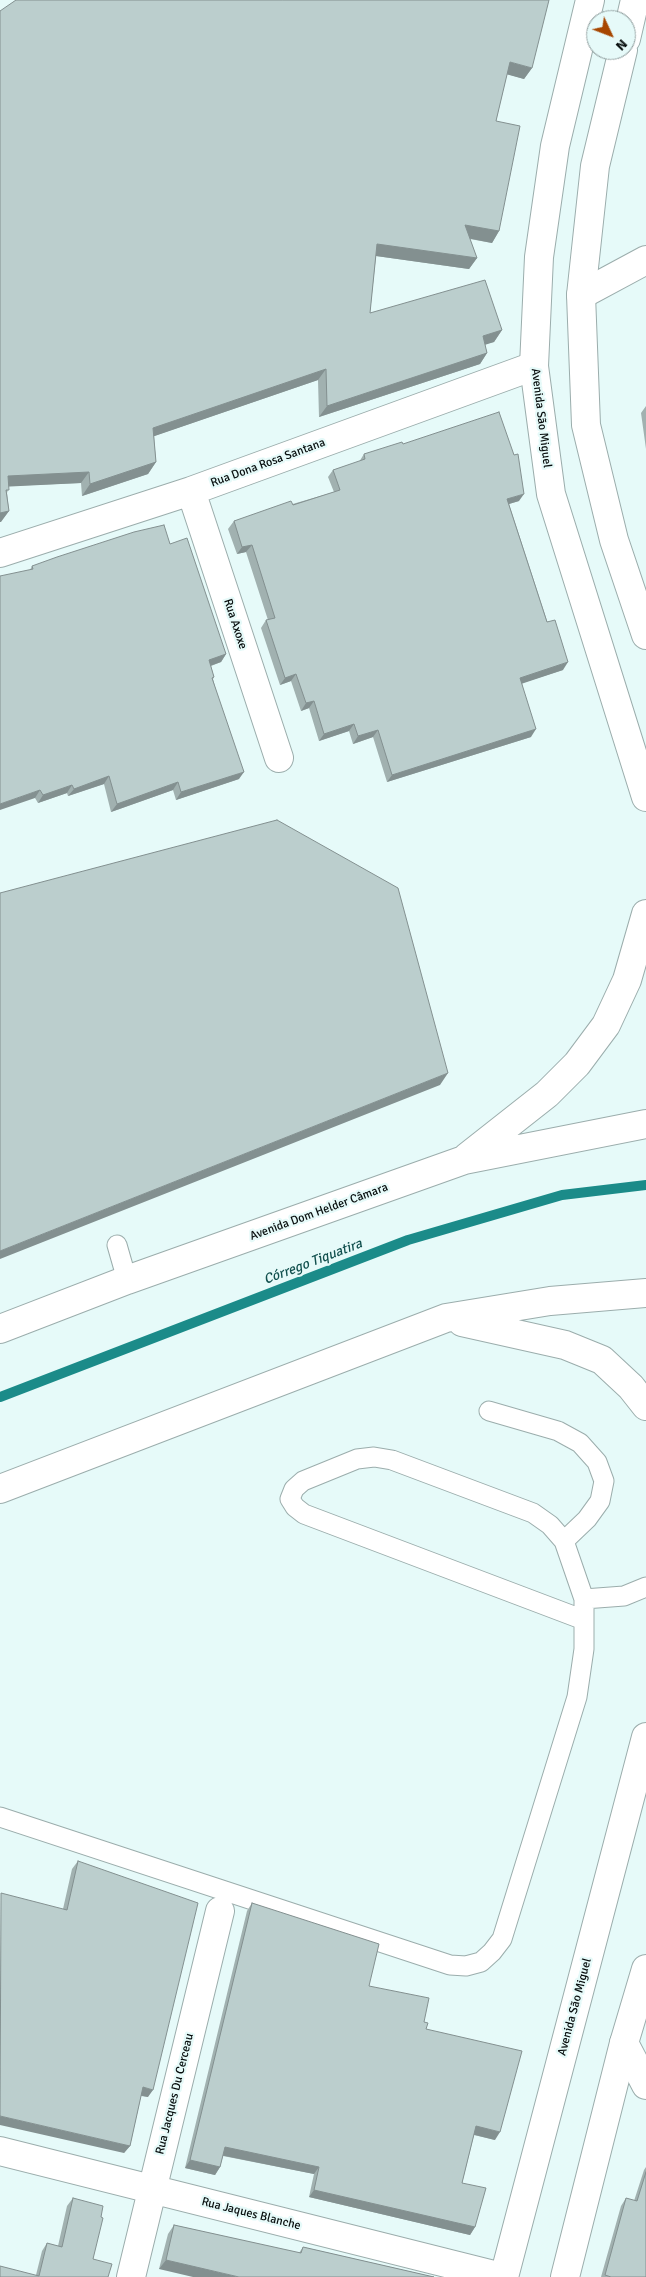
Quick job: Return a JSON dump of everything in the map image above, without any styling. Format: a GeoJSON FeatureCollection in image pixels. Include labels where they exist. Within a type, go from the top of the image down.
{"type":"FeatureCollection","features":[{"type":"Feature","properties":{"kind":"main road","name":"Avenida São Miguel"},"geometry":{"type":"LineString","coordinates":[[590,0],[555,146],[539,257],[534,366],[551,494],[646,797]]}},
{"type":"Feature","properties":{"kind":"main road"},"geometry":{"type":"LineString","coordinates":[[621,60],[595,166],[581,295],[586,425],[614,540],[646,635]]}},
{"type":"Feature","properties":{"kind":"main road"},"geometry":{"type":"LineString","coordinates":[[581,295],[646,260]]}},
{"type":"Feature","properties":{"kind":"main road","name":"Rua Dona Rosa Santana"},"geometry":{"type":"LineString","coordinates":[[0,553],[191,491],[534,366]]}},
{"type":"Feature","properties":{"kind":"main road","name":"Rua Axoxe"},"geometry":{"type":"LineString","coordinates":[[191,491],[279,758]]}},
{"type":"Feature","properties":{"kind":"main road"},"geometry":{"type":"LineString","coordinates":[[464,1160],[547,1094],[576,1064],[606,1025],[627,980],[646,914]]}},
{"type":"Feature","properties":{"kind":"main road","name":"Avenida Dom Helder Câmara"},"geometry":{"type":"LineString","coordinates":[[0,1329],[127,1280],[464,1160],[646,1124]]}},
{"type":"Feature","properties":{"kind":"main road"},"geometry":{"type":"LineString","coordinates":[[0,1490],[446,1318],[550,1301],[646,1293]]}},
{"type":"Feature","properties":{"kind":"main road"},"geometry":{"type":"LineString","coordinates":[[446,1318],[565,1345],[602,1360],[632,1387],[646,1406]]}},
{"type":"Feature","properties":{"kind":"main road","name":"Avenida São Miguel"},"geometry":{"type":"LineString","coordinates":[[503,2277],[646,1737]]}},
{"type":"Feature","properties":{"kind":"main road","name":"Rua Jacques Du Cerceau"},"geometry":{"type":"LineString","coordinates":[[131,2277],[220,1910]]}},
{"type":"Feature","properties":{"kind":"main road"},"geometry":{"type":"LineString","coordinates":[[565,2277],[624,2043],[646,1969]]}},
{"type":"Feature","properties":{"kind":"main road"},"geometry":{"type":"LineString","coordinates":[[624,2043],[646,2085]]}},
{"type":"Feature","properties":{"kind":"main road","name":"Rua Jaques Blanche"},"geometry":{"type":"LineString","coordinates":[[0,2151],[503,2277]]}},
{"type":"Feature","properties":{"kind":"lane"},"geometry":{"type":"LineString","coordinates":[[117,1245],[127,1280]]}},
{"type":"Feature","properties":{"kind":"lane"},"geometry":{"type":"LineString","coordinates":[[489,1411],[558,1431],[580,1443],[597,1462],[604,1481],[600,1501],[587,1519],[564,1542]]}},
{"type":"Feature","properties":{"kind":"lane"},"geometry":{"type":"LineString","coordinates":[[0,1817],[450,1965],[466,1966],[481,1962],[492,1952],[502,1938],[576,1697],[584,1649],[584,1620],[584,1599],[564,1542],[550,1525],[533,1513],[383,1459],[357,1459],[303,1481],[294,1489],[290,1499],[295,1507],[304,1514],[584,1620]]}},
{"type":"Feature","properties":{"kind":"lane"},"geometry":{"type":"LineString","coordinates":[[584,1599],[624,1596],[646,1587]]}},
{"type":"Feature","properties":{"kind":"building"},"geometry":{"type":"Polygon","coordinates":[[[16,0],[549,0],[532,68],[510,62],[496,121],[520,126],[499,231],[465,225],[477,258],[377,244],[370,313],[485,280],[502,330],[483,336],[487,353],[327,406],[326,369],[153,428],[156,462],[90,484],[89,472],[8,476],[9,490],[6,490],[9,511],[0,513],[0,11],[16,0]]]}},
{"type":"Feature","properties":{"kind":"building"},"geometry":{"type":"Polygon","coordinates":[[[499,412],[514,455],[518,454],[524,494],[507,499],[547,622],[555,620],[568,662],[520,678],[536,729],[392,775],[378,730],[358,736],[354,724],[324,734],[314,701],[306,703],[296,674],[285,678],[266,620],[275,618],[252,545],[242,547],[234,521],[291,501],[293,505],[340,490],[333,470],[365,459],[364,454],[402,442],[403,444],[499,412]]]}},
{"type":"Feature","properties":{"kind":"building"},"geometry":{"type":"Polygon","coordinates":[[[164,525],[170,544],[187,538],[226,654],[209,660],[214,677],[212,678],[244,772],[181,792],[178,782],[117,804],[109,776],[74,789],[72,785],[43,795],[40,790],[0,804],[0,576],[33,569],[32,566],[57,557],[134,532],[164,525]]]}},
{"type":"Feature","properties":{"kind":"building"},"geometry":{"type":"Polygon","coordinates":[[[277,820],[398,888],[448,1073],[0,1251],[0,893],[277,820]]]}},
{"type":"Feature","properties":{"kind":"building"},"geometry":{"type":"Polygon","coordinates":[[[78,1861],[198,1903],[153,2090],[143,2087],[130,2146],[0,2116],[1,1893],[67,1910],[78,1861]]]}},
{"type":"Feature","properties":{"kind":"building"},"geometry":{"type":"Polygon","coordinates":[[[252,1903],[379,1944],[369,1986],[429,1998],[424,2022],[428,2023],[426,2029],[522,2051],[500,2132],[476,2126],[462,2183],[486,2188],[475,2227],[314,2190],[319,2167],[225,2147],[220,2167],[190,2160],[252,1903]]]}},
{"type":"Feature","properties":{"kind":"building"},"geometry":{"type":"Polygon","coordinates":[[[646,2172],[646,2277],[611,2277],[605,2275],[626,2198],[637,2201],[646,2172]]]}},
{"type":"Feature","properties":{"kind":"building"},"geometry":{"type":"Polygon","coordinates":[[[73,2198],[103,2206],[101,2217],[103,2218],[93,2259],[112,2264],[108,2277],[0,2277],[0,2266],[39,2276],[47,2243],[62,2247],[73,2198]]]}},
{"type":"Feature","properties":{"kind":"building"},"geometry":{"type":"Polygon","coordinates":[[[174,2225],[301,2253],[303,2247],[434,2277],[239,2277],[166,2260],[174,2225]]]}},
{"type":"Feature","properties":{"kind":"waterway","name":"Córrego Tiquatira"},"geometry":{"type":"LineString","coordinates":[[0,1397],[408,1240],[562,1195],[646,1185]]}}]}
